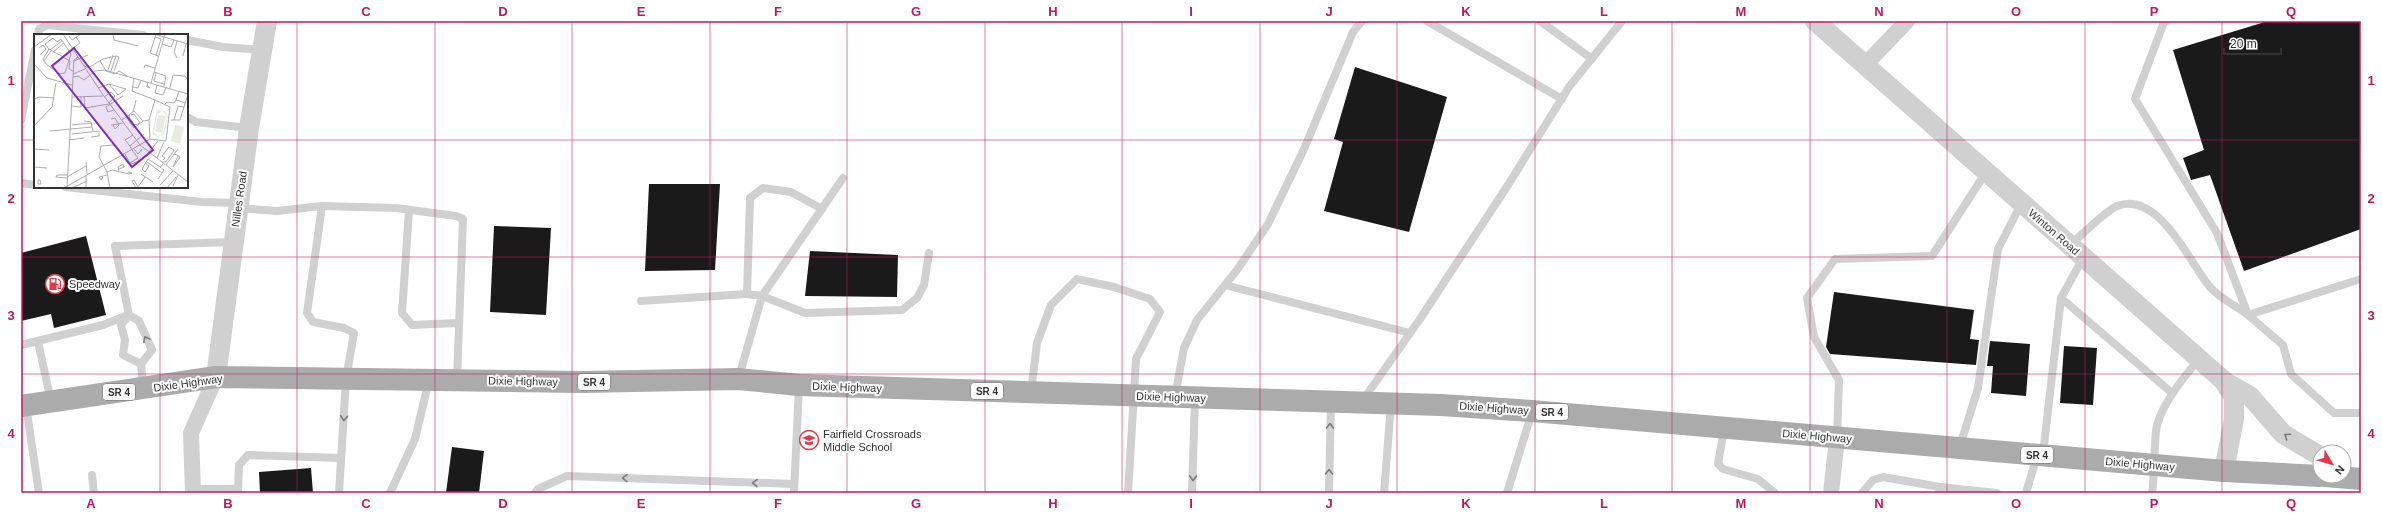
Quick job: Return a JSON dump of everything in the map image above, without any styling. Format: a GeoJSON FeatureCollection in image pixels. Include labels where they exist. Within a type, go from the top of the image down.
{"type":"FeatureCollection","features":[{"type":"Feature","properties":{"kind":"main road","name":"Dixie Highway"},"geometry":{"type":"LineString","coordinates":[[23,406],[216,377],[583,382],[738,379],[799,385],[1361,402],[1532,411],[2224,471],[2312,476]]}},
{"type":"Feature","properties":{"kind":"street","name":"Nilles Road"},"geometry":{"type":"LineString","coordinates":[[216,377],[249,128],[267,21]]}},
{"type":"Feature","properties":{"kind":"street","name":"Winton Road"},"geometry":{"type":"LineString","coordinates":[[1815,21],[2223,380],[2234,397],[2234,419],[2224,471]]}},
{"type":"Feature","properties":{"kind":"street"},"geometry":{"type":"LineString","coordinates":[[1865,65],[1907,21]]}},
{"type":"Feature","properties":{"kind":"street"},"geometry":{"type":"LineString","coordinates":[[193,491],[191,433],[216,377]]}},
{"type":"Feature","properties":{"kind":"street"},"geometry":{"type":"LineString","coordinates":[[2223,380],[2250,396],[2283,434],[2312,451]]}},
{"type":"Feature","properties":{"kind":"street"},"geometry":{"type":"LineString","coordinates":[[1830,493],[1837,438]]}},
{"type":"Feature","properties":{"kind":"street"},"geometry":{"type":"LineString","coordinates":[[2352,474],[2361,479]]}},
{"type":"Feature","properties":{"kind":"lane"},"geometry":{"type":"LineString","coordinates":[[1192,493],[1194,464],[1185,397],[1184,348],[1197,320],[1226,284],[1268,224],[1304,149],[1353,32],[1362,21]]}},
{"type":"Feature","properties":{"kind":"lane"},"geometry":{"type":"LineString","coordinates":[[1427,21],[1562,99]]}},
{"type":"Feature","properties":{"kind":"lane"},"geometry":{"type":"LineString","coordinates":[[1540,21],[1592,59]]}},
{"type":"Feature","properties":{"kind":"lane"},"geometry":{"type":"LineString","coordinates":[[1361,402],[1410,333],[1562,99],[1622,21]]}},
{"type":"Feature","properties":{"kind":"lane"},"geometry":{"type":"LineString","coordinates":[[2167,21],[2164,22],[2135,99],[2217,233],[2248,314]]}},
{"type":"Feature","properties":{"kind":"lane"},"geometry":{"type":"LineString","coordinates":[[38,34],[39,29],[48,25],[82,32],[123,34]]}},
{"type":"Feature","properties":{"kind":"lane"},"geometry":{"type":"LineString","coordinates":[[188,40],[223,47],[262,50]]}},
{"type":"Feature","properties":{"kind":"lane"},"geometry":{"type":"LineString","coordinates":[[21,120],[34,55]]}},
{"type":"Feature","properties":{"kind":"lane"},"geometry":{"type":"LineString","coordinates":[[188,118],[196,122],[249,128]]}},
{"type":"Feature","properties":{"kind":"lane"},"geometry":{"type":"LineString","coordinates":[[1837,438],[1839,380],[1814,337],[1807,298],[1834,259],[1932,256],[1986,171]]}},
{"type":"Feature","properties":{"kind":"lane"},"geometry":{"type":"LineString","coordinates":[[738,379],[762,296],[843,178]]}},
{"type":"Feature","properties":{"kind":"lane"},"geometry":{"type":"LineString","coordinates":[[21,184],[34,184]]}},
{"type":"Feature","properties":{"kind":"lane"},"geometry":{"type":"LineString","coordinates":[[74,188],[238,205],[277,211],[322,206],[409,210],[456,216],[463,219],[457,380]]}},
{"type":"Feature","properties":{"kind":"lane"},"geometry":{"type":"LineString","coordinates":[[748,294],[750,198],[763,188],[791,192],[822,209]]}},
{"type":"Feature","properties":{"kind":"lane"},"geometry":{"type":"LineString","coordinates":[[1960,448],[1978,388],[1998,249],[2022,203]]}},
{"type":"Feature","properties":{"kind":"lane"},"geometry":{"type":"LineString","coordinates":[[2026,493],[2040,455],[2061,298],[2077,251],[2115,207],[2135,205],[2147,208],[2156,213],[2210,287],[2248,314],[2283,345],[2291,374],[2334,413],[2361,413]]}},
{"type":"Feature","properties":{"kind":"lane"},"geometry":{"type":"LineString","coordinates":[[322,206],[307,313],[313,322],[344,328],[354,333],[346,379],[339,493]]}},
{"type":"Feature","properties":{"kind":"lane"},"geometry":{"type":"LineString","coordinates":[[409,210],[402,312],[412,325],[459,323]]}},
{"type":"Feature","properties":{"kind":"lane"},"geometry":{"type":"LineString","coordinates":[[144,389],[141,364],[152,350],[139,321],[129,315],[115,246],[233,242]]}},
{"type":"Feature","properties":{"kind":"lane"},"geometry":{"type":"LineString","coordinates":[[641,301],[748,294],[762,296],[805,313],[902,310],[917,298],[924,285],[929,253]]}},
{"type":"Feature","properties":{"kind":"lane"},"geometry":{"type":"LineString","coordinates":[[1031,392],[1037,343],[1051,305],[1077,279],[1114,287],[1150,299],[1160,312],[1136,359],[1128,493]]}},
{"type":"Feature","properties":{"kind":"lane"},"geometry":{"type":"LineString","coordinates":[[2248,314],[2361,279]]}},
{"type":"Feature","properties":{"kind":"lane"},"geometry":{"type":"LineString","coordinates":[[1226,284],[1410,333]]}},
{"type":"Feature","properties":{"kind":"lane"},"geometry":{"type":"LineString","coordinates":[[2061,298],[2172,393]]}},
{"type":"Feature","properties":{"kind":"lane"},"geometry":{"type":"LineString","coordinates":[[21,345],[103,325],[129,315]]}},
{"type":"Feature","properties":{"kind":"lane"},"geometry":{"type":"LineString","coordinates":[[129,315],[121,325],[125,340],[123,355],[141,364]]}},
{"type":"Feature","properties":{"kind":"lane"},"geometry":{"type":"LineString","coordinates":[[38,342],[51,402]]}},
{"type":"Feature","properties":{"kind":"lane"},"geometry":{"type":"LineString","coordinates":[[2152,493],[2156,465],[2156,429],[2172,393],[2199,359]]}},
{"type":"Feature","properties":{"kind":"lane"},"geometry":{"type":"LineString","coordinates":[[390,493],[415,439],[429,380]]}},
{"type":"Feature","properties":{"kind":"lane"},"geometry":{"type":"LineString","coordinates":[[794,493],[799,385]]}},
{"type":"Feature","properties":{"kind":"lane"},"geometry":{"type":"LineString","coordinates":[[1329,493],[1331,402]]}},
{"type":"Feature","properties":{"kind":"lane"},"geometry":{"type":"LineString","coordinates":[[1384,493],[1391,404]]}},
{"type":"Feature","properties":{"kind":"lane"},"geometry":{"type":"LineString","coordinates":[[23,406],[39,493]]}},
{"type":"Feature","properties":{"kind":"lane"},"geometry":{"type":"LineString","coordinates":[[1507,493],[1532,411]]}},
{"type":"Feature","properties":{"kind":"lane"},"geometry":{"type":"LineString","coordinates":[[1724,428],[1718,464],[1724,469],[1758,479],[1775,493]]}},
{"type":"Feature","properties":{"kind":"lane"},"geometry":{"type":"LineString","coordinates":[[193,491],[238,491],[239,465],[248,455],[341,458]]}},
{"type":"Feature","properties":{"kind":"lane"},"geometry":{"type":"LineString","coordinates":[[92,475],[94,493]]}},
{"type":"Feature","properties":{"kind":"lane"},"geometry":{"type":"LineString","coordinates":[[535,493],[538,489],[567,476],[794,484]]}},
{"type":"Feature","properties":{"kind":"lane"},"geometry":{"type":"LineString","coordinates":[[1862,493],[1873,480],[1883,477],[1939,490],[1997,493]]}},
{"type":"Feature","properties":{"kind":"building"},"geometry":{"type":"Polygon","coordinates":[[[2268,21],[2361,21],[2361,229],[2244,271],[2210,175],[2191,180],[2183,158],[2204,150],[2173,50],[2268,21]]]}},
{"type":"Feature","properties":{"kind":"building"},"geometry":{"type":"Polygon","coordinates":[[[1355,67],[1447,97],[1409,232],[1324,211],[1343,142],[1334,139],[1355,67]]]}},
{"type":"Feature","properties":{"kind":"building"},"geometry":{"type":"Polygon","coordinates":[[[649,184],[720,184],[715,270],[645,271],[649,184]]]}},
{"type":"Feature","properties":{"kind":"building"},"geometry":{"type":"Polygon","coordinates":[[[494,226],[551,228],[546,315],[490,312],[494,226]]]}},
{"type":"Feature","properties":{"kind":"building"},"geometry":{"type":"Polygon","coordinates":[[[86,236],[106,315],[54,328],[51,314],[21,321],[21,253],[86,236]]]}},
{"type":"Feature","properties":{"kind":"building"},"geometry":{"type":"Polygon","coordinates":[[[810,251],[898,255],[897,297],[805,296],[810,251]]]}},
{"type":"Feature","properties":{"kind":"building"},"geometry":{"type":"Polygon","coordinates":[[[1834,292],[1974,310],[1970,339],[1979,340],[1976,365],[1830,354],[1826,347],[1834,292]]]}},
{"type":"Feature","properties":{"kind":"building"},"geometry":{"type":"Polygon","coordinates":[[[1990,341],[2030,344],[2026,396],[1991,393],[1993,366],[1987,366],[1990,341]]]}},
{"type":"Feature","properties":{"kind":"building"},"geometry":{"type":"Polygon","coordinates":[[[2064,346],[2097,348],[2093,405],[2060,403],[2064,346]]]}},
{"type":"Feature","properties":{"kind":"building"},"geometry":{"type":"Polygon","coordinates":[[[452,447],[484,451],[479,493],[446,493],[452,447]]]}},
{"type":"Feature","properties":{"kind":"building"},"geometry":{"type":"Polygon","coordinates":[[[311,468],[313,493],[260,493],[259,472],[311,468]]]}},
{"type":"Feature","properties":{"kind":"place","name":"Speedway"},"geometry":{"type":"Point","coordinates":[55,284]}},
{"type":"Feature","properties":{"kind":"place","name":"Fairfield Crossroads Middle School"},"geometry":{"type":"Point","coordinates":[809,440]}}]}
